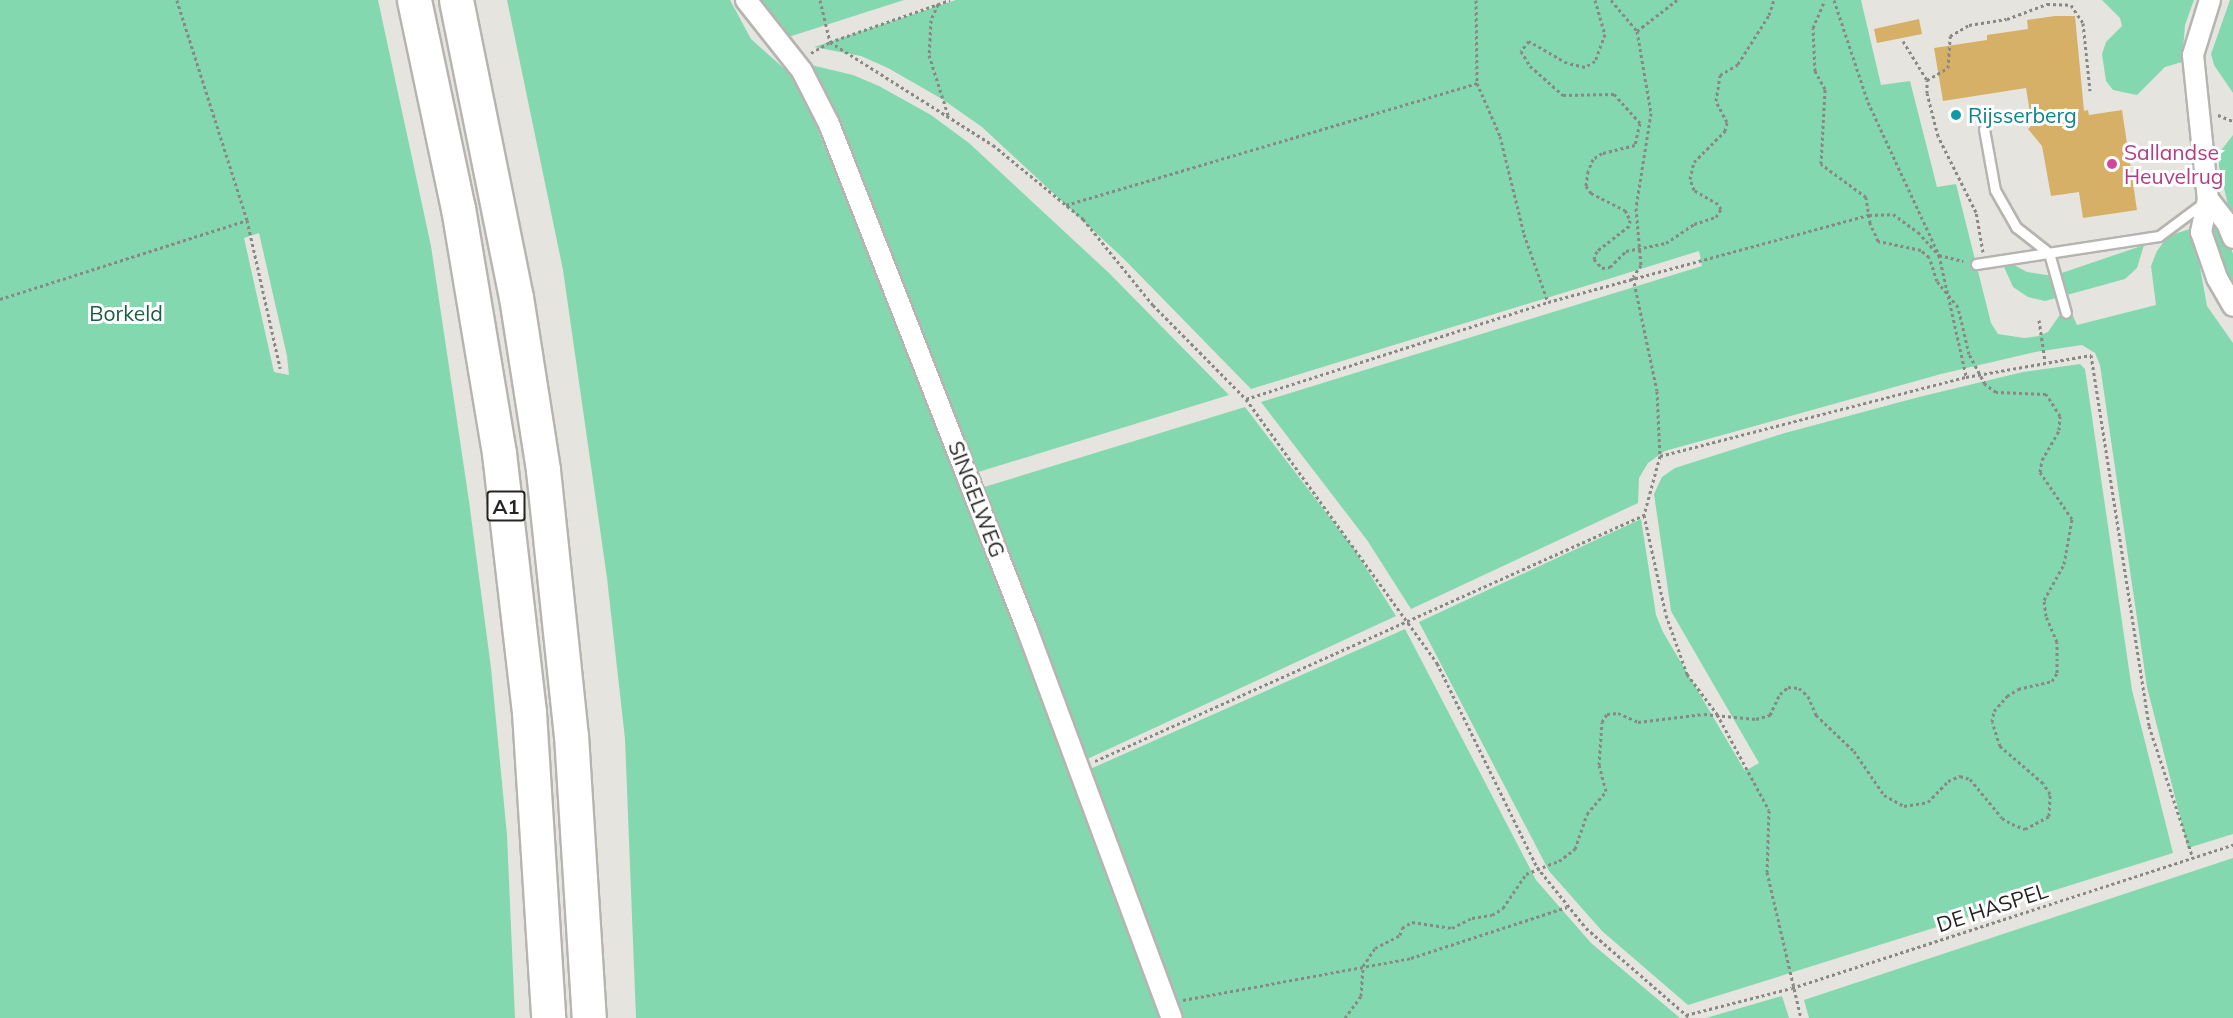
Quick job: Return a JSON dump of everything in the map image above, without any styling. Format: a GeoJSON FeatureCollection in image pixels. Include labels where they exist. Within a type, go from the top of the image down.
{"type":"FeatureCollection","features":[{"type":"Feature","properties":{"kind":"highway","name":"A1"},"geometry":{"type":"LineString","coordinates":[[414,0],[458,208],[499,453],[531,736],[548,1018]]}},
{"type":"Feature","properties":{"kind":"highway","name":"A1"},"geometry":{"type":"LineString","coordinates":[[456,0],[512,274],[543,470],[570,724],[589,1018]]}},
{"type":"Feature","properties":{"kind":"street","name":"SINGELWEG"},"geometry":{"type":"LineString","coordinates":[[746,0],[811,84],[829,124],[1080,767],[1169,1010]]}},
{"type":"Feature","properties":{"kind":"street"},"geometry":{"type":"LineString","coordinates":[[2210,0],[2193,55],[2208,200],[2201,232],[2217,278],[2233,306]]}},
{"type":"Feature","properties":{"kind":"street"},"geometry":{"type":"LineString","coordinates":[[2208,200],[2227,223],[2233,238]]}},
{"type":"Feature","properties":{"kind":"lane"},"geometry":{"type":"LineString","coordinates":[[1984,129],[1995,190],[2016,227],[2049,253],[2066,313]]}},
{"type":"Feature","properties":{"kind":"lane"},"geometry":{"type":"LineString","coordinates":[[1976,264],[2159,236],[2208,200]]}},
{"type":"Feature","properties":{"kind":"path"},"geometry":{"type":"LineString","coordinates":[[177,0],[247,220],[280,368]]}},
{"type":"Feature","properties":{"kind":"path"},"geometry":{"type":"LineString","coordinates":[[820,0],[830,42],[993,145],[1083,219],[1153,305],[1246,399],[1408,619],[1437,663],[1537,867],[1586,928],[1690,1018]]}},
{"type":"Feature","properties":{"kind":"path"},"geometry":{"type":"LineString","coordinates":[[830,42],[950,0]]}},
{"type":"Feature","properties":{"kind":"path"},"geometry":{"type":"LineString","coordinates":[[1476,0],[1477,83],[1500,136],[1524,234],[1548,302]]}},
{"type":"Feature","properties":{"kind":"path"},"geometry":{"type":"LineString","coordinates":[[1595,0],[1605,34],[1595,61],[1585,67],[1567,63],[1529,41],[1521,51],[1530,66],[1563,95],[1614,93],[1640,123],[1635,145],[1602,153],[1593,159],[1586,186],[1596,198],[1625,210],[1630,220],[1629,226],[1597,251],[1597,265],[1610,267],[1626,251],[1666,243],[1694,224],[1716,217],[1721,209],[1694,190],[1690,179],[1694,162],[1725,131],[1727,122],[1716,101],[1720,75],[1738,64],[1769,15],[1774,0]]}},
{"type":"Feature","properties":{"kind":"path"},"geometry":{"type":"LineString","coordinates":[[1611,0],[1636,31],[1651,113],[1636,208],[1642,247],[1641,265],[1633,277],[1656,391],[1660,456],[1644,515],[1666,615],[1683,665],[1717,714],[1768,810],[1767,872],[1792,988],[1801,1018]]}},
{"type":"Feature","properties":{"kind":"path"},"geometry":{"type":"LineString","coordinates":[[1636,31],[1677,0]]}},
{"type":"Feature","properties":{"kind":"path"},"geometry":{"type":"LineString","coordinates":[[1345,1018],[1361,996],[1363,966],[1375,948],[1400,935],[1402,928],[1412,922],[1452,928],[1472,918],[1492,915],[1503,908],[1517,884],[1537,867],[1559,861],[1575,849],[1587,814],[1604,796],[1606,785],[1599,765],[1602,722],[1607,714],[1618,713],[1638,722],[1717,714],[1764,717],[1776,707],[1780,694],[1788,687],[1799,688],[1808,696],[1816,715],[1854,751],[1884,795],[1904,806],[1928,802],[1948,781],[1960,776],[1970,779],[2002,818],[2012,824],[2025,829],[2049,816],[2050,794],[2043,783],[2000,746],[1992,722],[1994,711],[2007,696],[2018,689],[2052,681],[2057,674],[2057,642],[2046,616],[2044,600],[2064,564],[2072,519],[2040,472],[2042,460],[2059,430],[2060,416],[2046,394],[1996,392],[1979,374],[1969,354],[1958,307],[1936,280],[1935,268],[1921,250],[1878,241],[1860,191],[1821,164],[1826,89],[1815,71],[1813,28],[1825,0]]}},
{"type":"Feature","properties":{"kind":"path"},"geometry":{"type":"LineString","coordinates":[[1834,0],[1868,102],[1939,255],[1966,377]]}},
{"type":"Feature","properties":{"kind":"path"},"geometry":{"type":"LineString","coordinates":[[1927,80],[1948,68],[1948,39],[1957,30],[2061,3],[2075,8],[2083,23],[2090,91]]}},
{"type":"Feature","properties":{"kind":"path"},"geometry":{"type":"LineString","coordinates":[[938,4],[931,20],[929,55],[949,116]]}},
{"type":"Feature","properties":{"kind":"path"},"geometry":{"type":"LineString","coordinates":[[1246,399],[1548,302],[1633,277],[1869,215],[1893,214],[1918,232],[1939,255],[1976,264],[1983,253],[1976,212],[1938,136],[1927,80],[1903,41]]}},
{"type":"Feature","properties":{"kind":"path"},"geometry":{"type":"LineString","coordinates":[[1066,205],[1477,83]]}},
{"type":"Feature","properties":{"kind":"path"},"geometry":{"type":"LineString","coordinates":[[0,299],[247,220]]}},
{"type":"Feature","properties":{"kind":"path"},"geometry":{"type":"LineString","coordinates":[[2040,320],[2045,361]]}},
{"type":"Feature","properties":{"kind":"path"},"geometry":{"type":"LineString","coordinates":[[1660,456],[1966,377],[2045,361],[2091,355],[2149,726],[2193,858]]}},
{"type":"Feature","properties":{"kind":"path"},"geometry":{"type":"LineString","coordinates":[[1080,767],[1644,515]]}},
{"type":"Feature","properties":{"kind":"path","name":"DE HASPEL"},"geometry":{"type":"LineString","coordinates":[[1686,1015],[1792,988],[2233,845]]}},
{"type":"Feature","properties":{"kind":"path"},"geometry":{"type":"LineString","coordinates":[[1169,1010],[1363,966],[1411,958],[1568,907]]}},
{"type":"Feature","properties":{"kind":"green space","name":"Borkeld"},"geometry":{"type":"Polygon","coordinates":[[[0,0],[378,0],[431,246],[469,501],[491,668],[507,835],[515,1018],[0,1018],[0,0]],[[259,233],[244,238],[274,372],[289,375],[287,356],[259,233]]]}},
{"type":"Feature","properties":{"kind":"green space"},"geometry":{"type":"Polygon","coordinates":[[[507,0],[730,0],[751,39],[789,73],[802,90],[1014,623],[1159,1018],[636,1018],[625,739],[607,578],[563,270],[507,0]]]}},
{"type":"Feature","properties":{"kind":"green space"},"geometry":{"type":"Polygon","coordinates":[[[750,0],[904,0],[779,40],[750,0]]]}},
{"type":"Feature","properties":{"kind":"green space"},"geometry":{"type":"Polygon","coordinates":[[[956,0],[1861,0],[1881,85],[1910,81],[1937,187],[1956,184],[1991,323],[1998,334],[2024,338],[2039,336],[2048,332],[2059,316],[2073,316],[2077,325],[2156,305],[2151,266],[2157,251],[2168,236],[2193,228],[2207,306],[2233,343],[2233,834],[2188,848],[2147,687],[2100,365],[2095,353],[2082,345],[2035,352],[1941,374],[1665,451],[1648,463],[1639,478],[1638,503],[1411,609],[1367,540],[1261,402],[1702,266],[1699,251],[1251,389],[1123,258],[982,127],[942,99],[888,68],[861,56],[814,47],[956,0]]]}},
{"type":"Feature","properties":{"kind":"green space"},"geometry":{"type":"Polygon","coordinates":[[[2102,0],[2194,0],[2185,25],[2182,62],[2165,67],[2137,95],[2113,90],[2106,81],[2102,54],[2106,42],[2122,26],[2120,18],[2102,0]]]}},
{"type":"Feature","properties":{"kind":"green space"},"geometry":{"type":"Polygon","coordinates":[[[2230,0],[2233,0],[2233,93],[2214,65],[2211,54],[2230,0]]]}},
{"type":"Feature","properties":{"kind":"green space"},"geometry":{"type":"Polygon","coordinates":[[[811,65],[853,75],[879,86],[931,115],[969,143],[1109,273],[1229,395],[975,473],[811,65]]]}},
{"type":"Feature","properties":{"kind":"green space"},"geometry":{"type":"Polygon","coordinates":[[[2233,135],[2233,226],[2219,167],[2219,153],[2233,135]]]}},
{"type":"Feature","properties":{"kind":"green space"},"geometry":{"type":"Polygon","coordinates":[[[2215,220],[2225,231],[2233,254],[2233,292],[2225,279],[2209,226],[2215,220]]]}},
{"type":"Feature","properties":{"kind":"green space"},"geometry":{"type":"Polygon","coordinates":[[[2144,245],[2137,268],[2125,279],[2045,301],[2028,297],[2013,287],[2004,267],[2014,265],[2027,272],[2053,276],[2144,245]]]}},
{"type":"Feature","properties":{"kind":"green space"},"geometry":{"type":"Polygon","coordinates":[[[2080,364],[2085,369],[2132,690],[2173,853],[1688,1005],[1602,931],[1549,871],[1419,622],[1641,519],[1656,615],[1663,632],[1745,771],[1759,763],[1671,611],[1654,494],[1662,477],[1675,468],[1785,433],[2023,372],[2080,364]]]}},
{"type":"Feature","properties":{"kind":"green space"},"geometry":{"type":"Polygon","coordinates":[[[1245,407],[1354,549],[1396,616],[1085,760],[981,488],[1245,407]]]}},
{"type":"Feature","properties":{"kind":"green space"},"geometry":{"type":"Polygon","coordinates":[[[1405,629],[1536,880],[1591,943],[1680,1018],[1178,1018],[1088,770],[1405,629]]]}},
{"type":"Feature","properties":{"kind":"green space"},"geometry":{"type":"Polygon","coordinates":[[[2233,858],[2233,1018],[1809,1018],[1804,1000],[2233,858]]]}},
{"type":"Feature","properties":{"kind":"green space"},"geometry":{"type":"Polygon","coordinates":[[[1782,996],[1789,1018],[1706,1018],[1782,996]]]}},
{"type":"Feature","properties":{"kind":"building"},"geometry":{"type":"Polygon","coordinates":[[[2075,16],[2084,111],[2088,110],[2089,115],[2122,110],[2137,210],[2083,218],[2079,192],[2051,196],[2042,146],[2028,129],[2032,125],[2026,88],[1943,101],[1934,48],[1987,40],[1987,35],[2028,29],[2027,20],[2075,16]]]}},
{"type":"Feature","properties":{"kind":"building"},"geometry":{"type":"Polygon","coordinates":[[[1919,19],[1922,34],[1877,43],[1874,29],[1919,19]]]}},
{"type":"Feature","properties":{"kind":"place","name":"Rijsserberg"},"geometry":{"type":"Point","coordinates":[1956,115]}},
{"type":"Feature","properties":{"kind":"place","name":"Sallandse Heuvelrug"},"geometry":{"type":"Point","coordinates":[2112,164]}}]}
